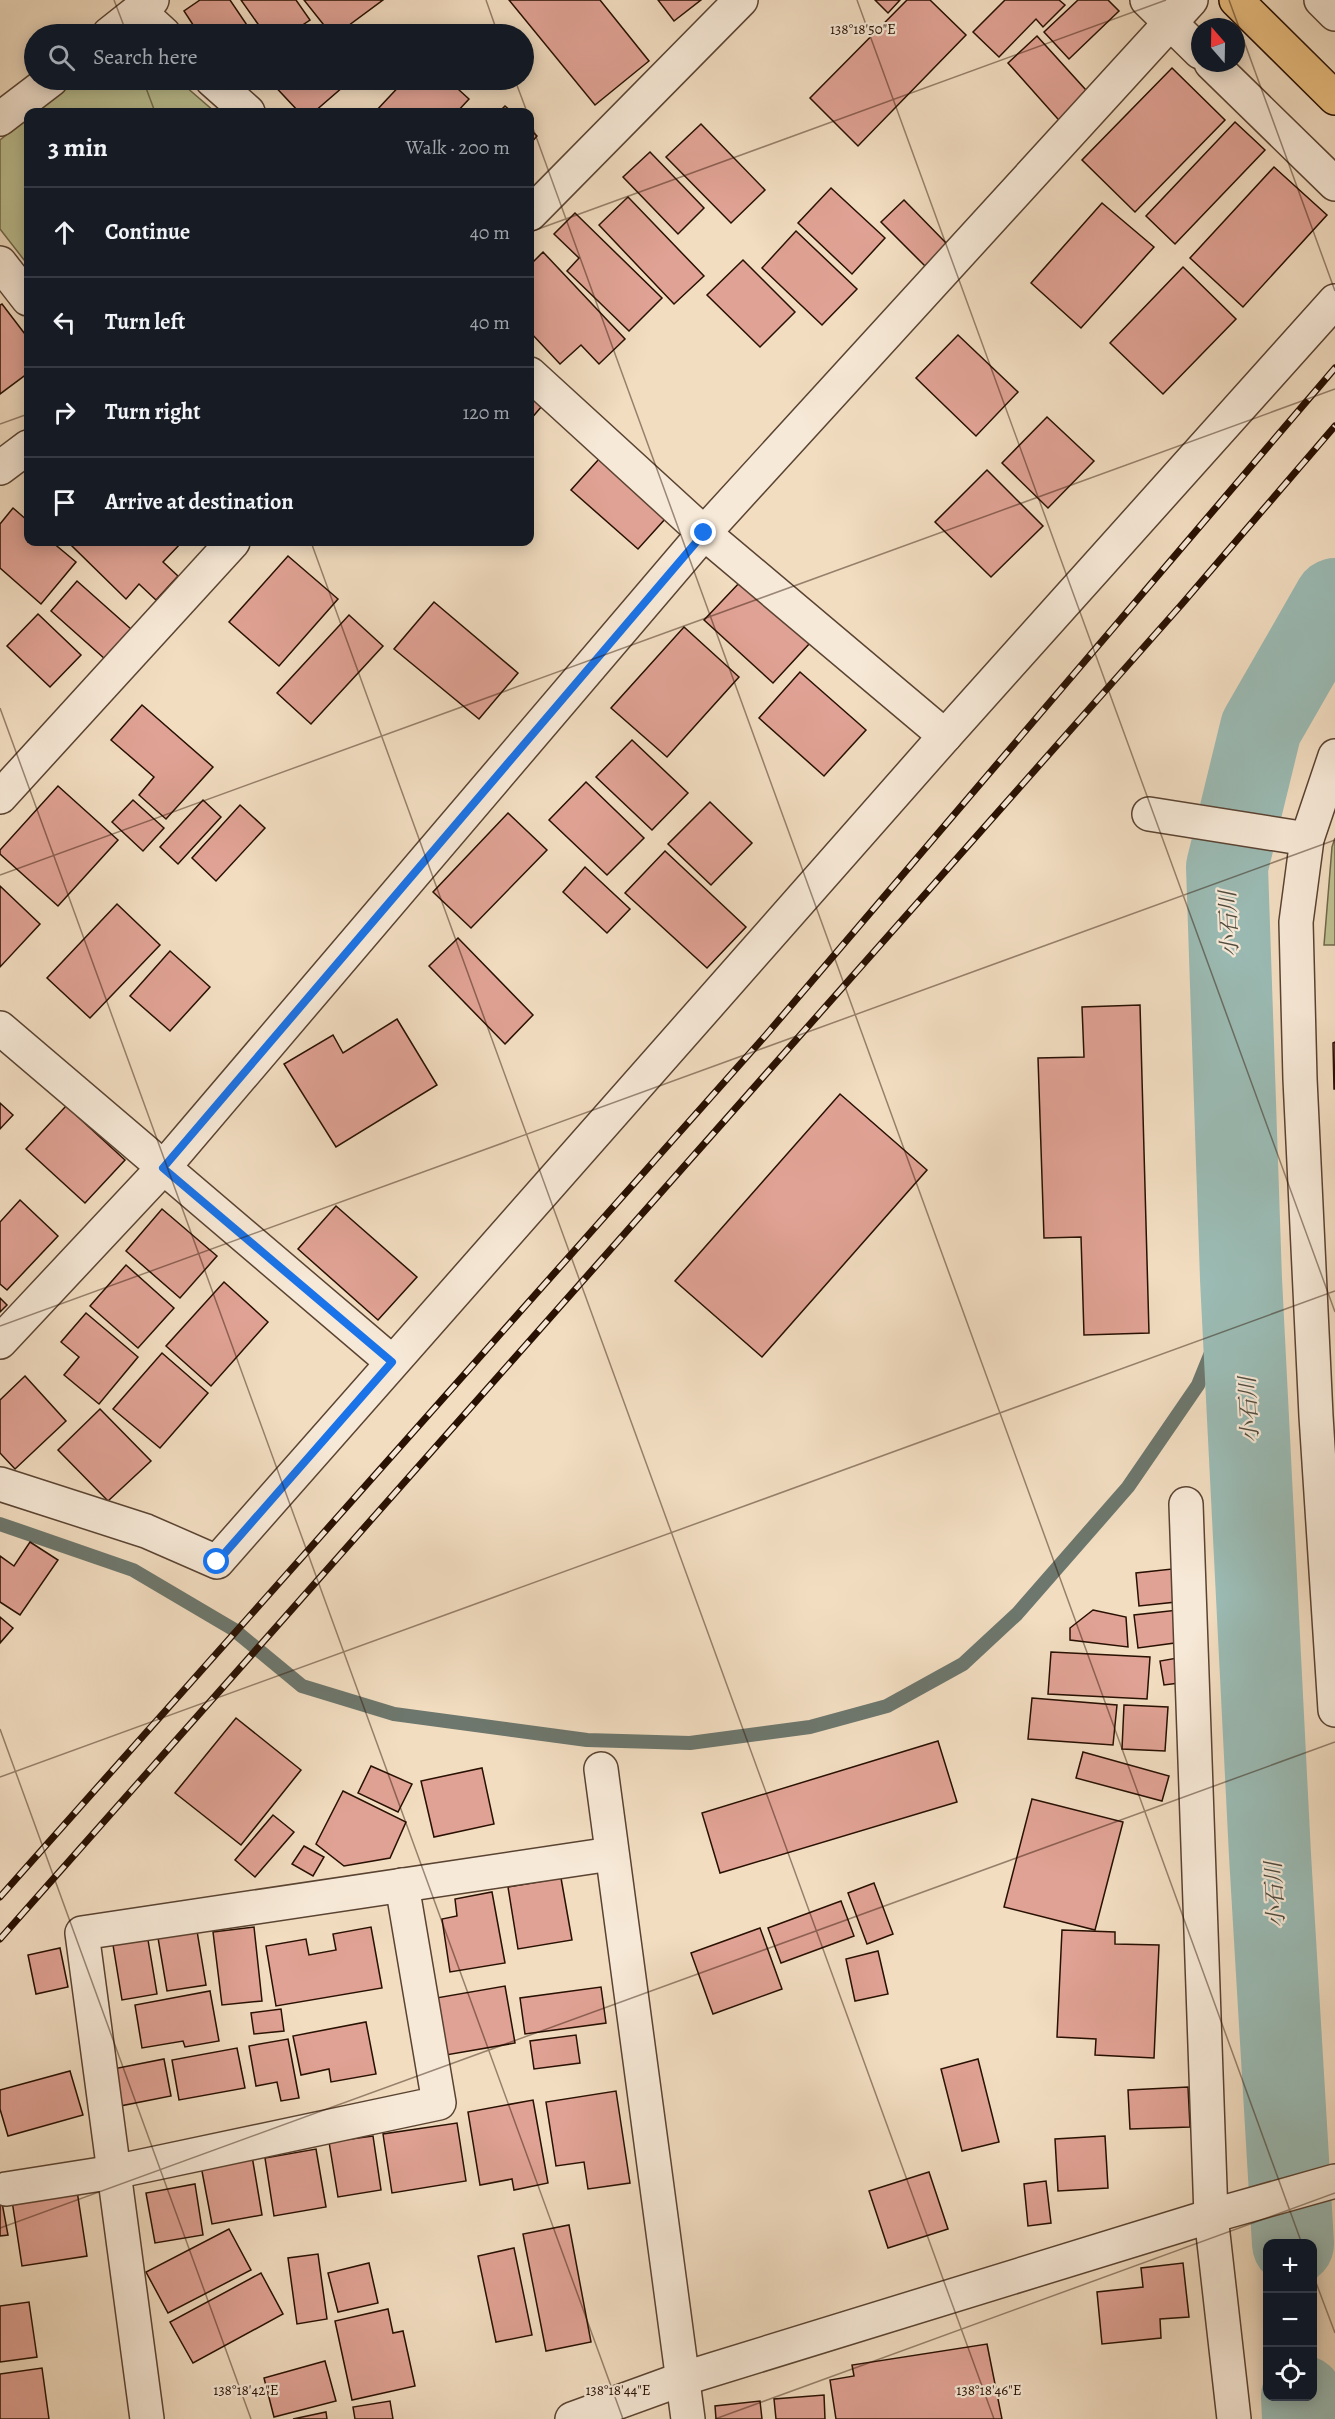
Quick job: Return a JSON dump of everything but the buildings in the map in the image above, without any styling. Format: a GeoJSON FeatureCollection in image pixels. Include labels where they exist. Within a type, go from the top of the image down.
{"type":"FeatureCollection","features":[{"type":"Feature","properties":{"kind":"main road"},"geometry":{"type":"LineString","coordinates":[[1236,0],[1335,98]]}},
{"type":"Feature","properties":{"kind":"street"},"geometry":{"type":"LineString","coordinates":[[534,210],[741,0]]}},
{"type":"Feature","properties":{"kind":"street"},"geometry":{"type":"LineString","coordinates":[[1147,0],[1181,11],[1191,33]]}},
{"type":"Feature","properties":{"kind":"street"},"geometry":{"type":"LineString","coordinates":[[1321,0],[1335,14]]}},
{"type":"Feature","properties":{"kind":"street"},"geometry":{"type":"LineString","coordinates":[[122,24],[146,5],[158,24]]}},
{"type":"Feature","properties":{"kind":"street"},"geometry":{"type":"LineString","coordinates":[[0,1342],[163,1168],[704,533],[1181,11]]}},
{"type":"Feature","properties":{"kind":"street"},"geometry":{"type":"LineString","coordinates":[[1220,72],[1335,184]]}},
{"type":"Feature","properties":{"kind":"street"},"geometry":{"type":"LineString","coordinates":[[0,119],[38,90]]}},
{"type":"Feature","properties":{"kind":"street"},"geometry":{"type":"LineString","coordinates":[[223,90],[244,108]]}},
{"type":"Feature","properties":{"kind":"street"},"geometry":{"type":"LineString","coordinates":[[0,263],[24,294]]}},
{"type":"Feature","properties":{"kind":"street"},"geometry":{"type":"LineString","coordinates":[[0,1484],[146,1531],[217,1562],[945,736],[1335,302]]}},
{"type":"Feature","properties":{"kind":"street"},"geometry":{"type":"LineString","coordinates":[[534,378],[704,533],[945,736]]}},
{"type":"Feature","properties":{"kind":"street"},"geometry":{"type":"LineString","coordinates":[[0,468],[24,450]]}},
{"type":"Feature","properties":{"kind":"street"},"geometry":{"type":"LineString","coordinates":[[0,797],[224,546]]}},
{"type":"Feature","properties":{"kind":"street"},"geometry":{"type":"LineString","coordinates":[[1335,756],[1296,837],[1300,1079],[1325,1415],[1335,1710]]}},
{"type":"Feature","properties":{"kind":"street"},"geometry":{"type":"LineString","coordinates":[[1156,815],[1296,837]]}},
{"type":"Feature","properties":{"kind":"street"},"geometry":{"type":"LineString","coordinates":[[0,1028],[392,1362]]}},
{"type":"Feature","properties":{"kind":"street"},"geometry":{"type":"LineString","coordinates":[[1186,1503],[1221,2213],[1234,2419]]}},
{"type":"Feature","properties":{"kind":"street"},"geometry":{"type":"LineString","coordinates":[[601,1768],[688,2419]]}},
{"type":"Feature","properties":{"kind":"street"},"geometry":{"type":"LineString","coordinates":[[147,2419],[82,1933],[611,1854]]}},
{"type":"Feature","properties":{"kind":"street"},"geometry":{"type":"LineString","coordinates":[[6,2189],[114,2172],[438,2103],[402,1885]]}},
{"type":"Feature","properties":{"kind":"street"},"geometry":{"type":"LineString","coordinates":[[572,2419],[682,2379],[1221,2213],[1335,2181]]}},
{"type":"Feature","properties":{"kind":"green space"},"geometry":{"type":"Polygon","coordinates":[[[64,90],[190,90],[210,108],[40,108],[64,90]]]}},
{"type":"Feature","properties":{"kind":"green space"},"geometry":{"type":"Polygon","coordinates":[[[24,121],[24,260],[0,229],[0,140],[24,121]]]}},
{"type":"Feature","properties":{"kind":"green space"},"geometry":{"type":"Polygon","coordinates":[[[1335,838],[1335,945],[1324,945],[1332,847],[1335,838]]]}},
{"type":"Feature","properties":{"kind":"waterway","name":"小石川"},"geometry":{"type":"LineString","coordinates":[[1293,2239],[1270,1855],[1241,1279],[1227,867],[1261,728],[1335,599]]}},
{"type":"Feature","properties":{"kind":"waterway"},"geometry":{"type":"LineString","coordinates":[[0,1524],[133,1570],[233,1629],[302,1686],[394,1714],[587,1740],[690,1743],[810,1727],[887,1706],[963,1664],[1017,1614],[1128,1487],[1198,1385],[1241,1279]]}},
{"type":"Feature","properties":{"kind":"waterway","name":"小石川"},"geometry":{"type":"LineString","coordinates":[[1302,2401],[1303,2419]]}},
{"type":"Feature","properties":{"kind":"railway"},"geometry":{"type":"LineString","coordinates":[[0,1897],[766,1035],[1335,368]]}},
{"type":"Feature","properties":{"kind":"railway"},"geometry":{"type":"LineString","coordinates":[[0,1939],[1182,604],[1335,426]]}},
{"type":"Feature","properties":{"kind":"route"},"geometry":{"type":"LineString","coordinates":[[217,1562],[392,1362],[163,1168],[704,533]]}}]}
